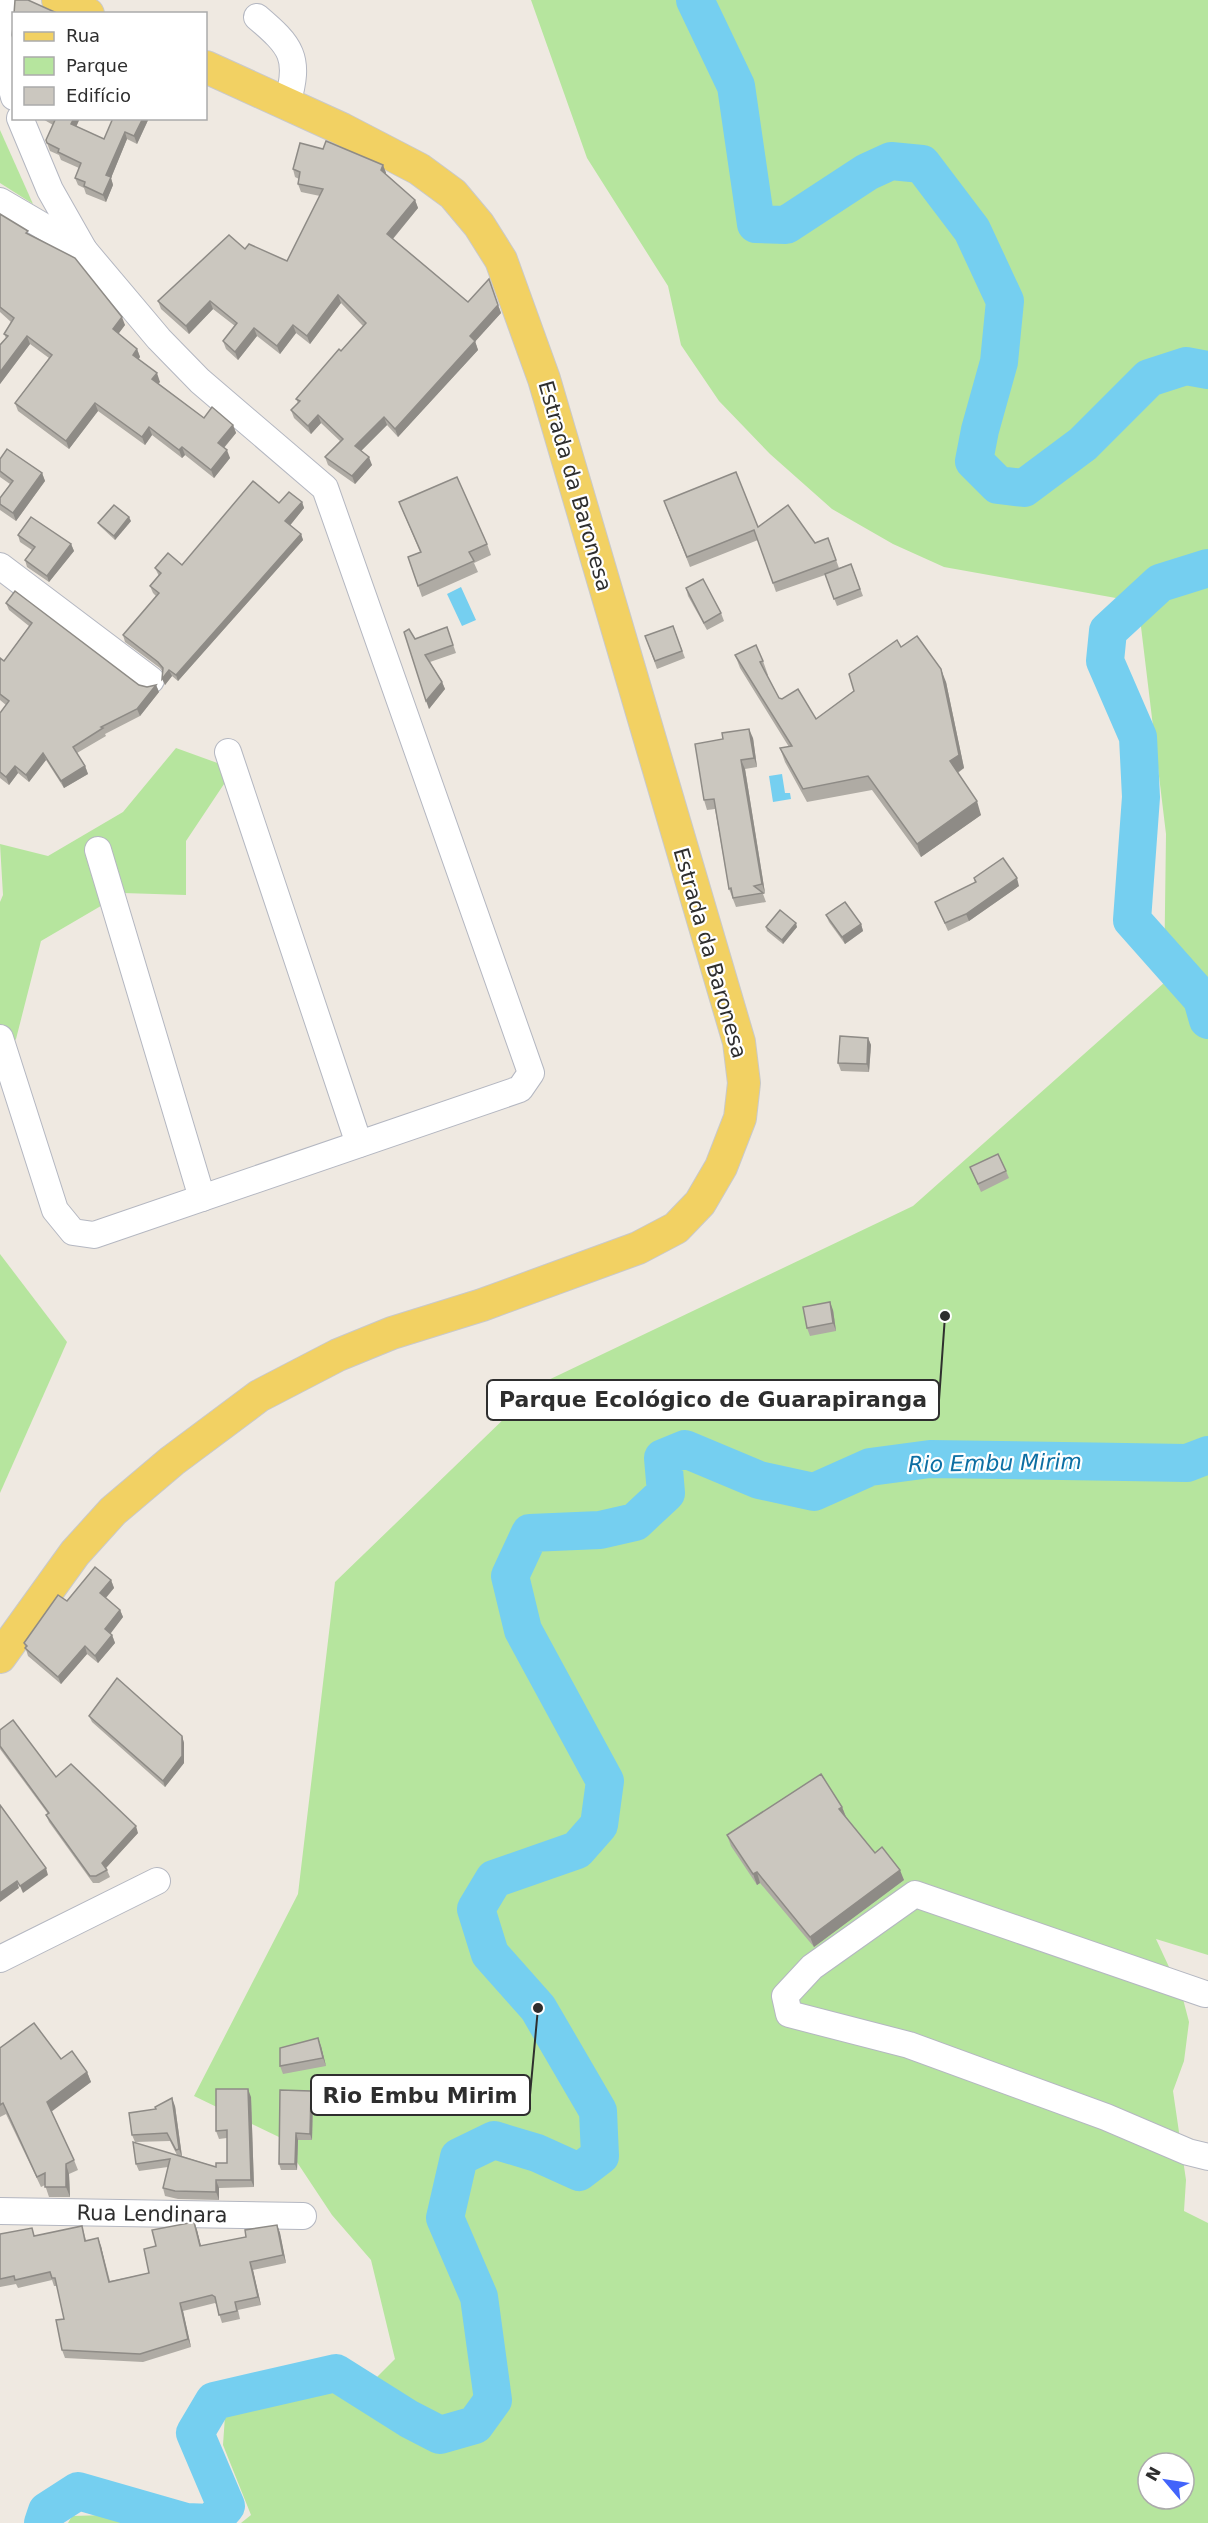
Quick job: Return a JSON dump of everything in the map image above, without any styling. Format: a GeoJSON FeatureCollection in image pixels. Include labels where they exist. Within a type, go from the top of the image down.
{"type":"FeatureCollection","features":[{"type":"Feature","properties":{"kind":"main road"},"geometry":{"type":"LineString","coordinates":[[58,0],[84,12]]}},
{"type":"Feature","properties":{"kind":"main road","name":"Estrada da Baronesa"},"geometry":{"type":"LineString","coordinates":[[0,1657],[75,1553],[113,1511],[172,1461],[259,1396],[338,1354],[638,1248],[676,1228],[700,1203],[721,1167],[740,1118],[744,1083],[739,1042],[544,379],[501,260],[479,225],[453,194],[419,169],[342,129],[207,67]]}},
{"type":"Feature","properties":{"kind":"street"},"geometry":{"type":"LineString","coordinates":[[0,41],[3,0]]}},
{"type":"Feature","properties":{"kind":"street"},"geometry":{"type":"LineString","coordinates":[[257,16],[284,39],[291,56],[294,81],[287,104]]}},
{"type":"Feature","properties":{"kind":"street"},"geometry":{"type":"LineString","coordinates":[[0,46],[12,91]]}},
{"type":"Feature","properties":{"kind":"street"},"geometry":{"type":"LineString","coordinates":[[0,1038],[55,1210],[73,1232],[94,1235],[520,1089],[531,1073],[325,488],[200,381],[159,339],[84,250],[50,190],[21,120]]}},
{"type":"Feature","properties":{"kind":"street"},"geometry":{"type":"LineString","coordinates":[[0,201],[84,250]]}},
{"type":"Feature","properties":{"kind":"street"},"geometry":{"type":"LineString","coordinates":[[0,566],[151,680]]}},
{"type":"Feature","properties":{"kind":"street"},"geometry":{"type":"LineString","coordinates":[[228,752],[359,1144]]}},
{"type":"Feature","properties":{"kind":"street"},"geometry":{"type":"LineString","coordinates":[[99,850],[202,1198]]}},
{"type":"Feature","properties":{"kind":"street"},"geometry":{"type":"LineString","coordinates":[[0,1959],[157,1881]]}},
{"type":"Feature","properties":{"kind":"street"},"geometry":{"type":"LineString","coordinates":[[1205,1994],[915,1894],[812,1967],[785,1996],[789,2014],[909,2045],[1106,2117],[1188,2152],[1208,2157]]}},
{"type":"Feature","properties":{"kind":"street","name":"Rua Lendinara"},"geometry":{"type":"LineString","coordinates":[[0,2211],[303,2216]]}},
{"type":"Feature","properties":{"kind":"green space"},"geometry":{"type":"Polygon","coordinates":[[[531,0],[1208,0],[1208,1955],[1156,1939],[1182,1995],[1189,2022],[1184,2061],[1173,2091],[1186,2180],[1184,2211],[1208,2223],[1208,2523],[241,2523],[251,2515],[223,2445],[225,2416],[300,2390],[361,2393],[395,2359],[371,2260],[332,2215],[281,2138],[194,2096],[298,1894],[335,1582],[540,1384],[913,1206],[1164,983],[1166,834],[1138,602],[944,567],[893,544],[832,509],[770,454],[719,401],[681,345],[668,286],[587,158],[531,0]]]}},
{"type":"Feature","properties":{"kind":"green space"},"geometry":{"type":"Polygon","coordinates":[[[0,130],[33,204],[0,183],[0,130]]]}},
{"type":"Feature","properties":{"kind":"green space"},"geometry":{"type":"Polygon","coordinates":[[[176,748],[234,769],[186,841],[186,895],[123,893],[41,941],[16,1039],[0,1058],[0,902],[3,895],[0,844],[48,856],[123,812],[176,748]]]}},
{"type":"Feature","properties":{"kind":"green space"},"geometry":{"type":"Polygon","coordinates":[[[0,1254],[67,1342],[0,1493],[0,1254]]]}},
{"type":"Feature","properties":{"kind":"green space"},"geometry":{"type":"Polygon","coordinates":[[[107,2515],[132,2523],[68,2523],[72,2516],[107,2515]]]}},
{"type":"Feature","properties":{"kind":"water"},"geometry":{"type":"Polygon","coordinates":[[[461,587],[476,620],[462,626],[447,594],[461,587]]]}},
{"type":"Feature","properties":{"kind":"water"},"geometry":{"type":"Polygon","coordinates":[[[782,774],[785,793],[790,793],[791,799],[773,802],[769,776],[782,774]]]}},
{"type":"Feature","properties":{"kind":"building"},"geometry":{"type":"Polygon","coordinates":[[[15,0],[28,0],[55,12],[14,12],[15,0]]]}},
{"type":"Feature","properties":{"kind":"building"},"geometry":{"type":"Polygon","coordinates":[[[55,120],[73,120],[71,124],[104,139],[112,120],[142,120],[134,136],[125,132],[106,175],[111,177],[103,195],[84,186],[85,182],[75,178],[81,163],[58,152],[59,149],[47,143],[46,140],[55,120]]]}},
{"type":"Feature","properties":{"kind":"building"},"geometry":{"type":"Polygon","coordinates":[[[326,141],[383,165],[381,170],[415,200],[387,234],[468,302],[489,279],[498,305],[470,336],[475,341],[395,429],[384,417],[355,446],[369,457],[352,476],[325,457],[343,439],[318,415],[308,426],[291,410],[300,401],[296,399],[339,349],[341,351],[366,323],[338,295],[307,336],[293,325],[277,346],[254,328],[235,352],[223,341],[237,323],[210,301],[186,326],[158,301],[229,235],[245,249],[249,244],[287,261],[323,189],[298,184],[300,172],[293,169],[300,143],[323,149],[326,141]]]}},
{"type":"Feature","properties":{"kind":"building"},"geometry":{"type":"Polygon","coordinates":[[[0,214],[28,231],[26,233],[75,258],[122,317],[113,329],[137,349],[133,355],[157,373],[152,379],[204,418],[212,407],[233,425],[218,443],[227,450],[211,470],[182,447],[179,450],[149,427],[142,437],[95,403],[66,441],[15,403],[52,355],[27,336],[0,372],[0,345],[8,336],[4,334],[14,318],[0,307],[0,214]]]}},
{"type":"Feature","properties":{"kind":"building"},"geometry":{"type":"Polygon","coordinates":[[[7,449],[42,473],[13,513],[0,504],[0,498],[13,481],[0,471],[0,459],[7,449]]]}},
{"type":"Feature","properties":{"kind":"building"},"geometry":{"type":"Polygon","coordinates":[[[736,472],[758,527],[788,505],[815,543],[828,538],[836,560],[773,583],[754,530],[687,557],[664,501],[736,472]]]}},
{"type":"Feature","properties":{"kind":"building"},"geometry":{"type":"Polygon","coordinates":[[[457,477],[487,544],[469,552],[474,561],[418,586],[408,557],[421,552],[399,502],[457,477]]]}},
{"type":"Feature","properties":{"kind":"building"},"geometry":{"type":"Polygon","coordinates":[[[253,481],[279,503],[289,492],[302,502],[285,521],[301,534],[176,675],[169,670],[162,679],[163,668],[158,662],[123,635],[159,593],[150,586],[161,573],[155,568],[168,553],[182,565],[253,481]]]}},
{"type":"Feature","properties":{"kind":"building"},"geometry":{"type":"Polygon","coordinates":[[[114,505],[129,517],[114,536],[98,523],[114,505]]]}},
{"type":"Feature","properties":{"kind":"building"},"geometry":{"type":"Polygon","coordinates":[[[31,517],[71,544],[47,576],[25,560],[35,547],[18,535],[31,517]]]}},
{"type":"Feature","properties":{"kind":"building"},"geometry":{"type":"Polygon","coordinates":[[[851,564],[860,589],[834,599],[825,574],[851,564]]]}},
{"type":"Feature","properties":{"kind":"building"},"geometry":{"type":"Polygon","coordinates":[[[703,579],[721,613],[704,623],[686,588],[703,579]]]}},
{"type":"Feature","properties":{"kind":"building"},"geometry":{"type":"Polygon","coordinates":[[[15,591],[139,685],[147,687],[156,685],[137,709],[101,727],[103,728],[73,747],[85,766],[61,781],[43,753],[26,775],[15,766],[6,777],[0,772],[0,713],[9,701],[0,694],[0,658],[4,661],[32,623],[6,603],[15,591]]]}},
{"type":"Feature","properties":{"kind":"building"},"geometry":{"type":"Polygon","coordinates":[[[673,626],[682,651],[655,661],[645,636],[673,626]]]}},
{"type":"Feature","properties":{"kind":"building"},"geometry":{"type":"Polygon","coordinates":[[[447,627],[453,645],[425,655],[442,682],[426,701],[404,632],[409,629],[415,639],[447,627]]]}},
{"type":"Feature","properties":{"kind":"building"},"geometry":{"type":"Polygon","coordinates":[[[917,636],[941,669],[959,755],[950,761],[977,801],[917,844],[868,776],[803,789],[780,748],[792,746],[735,655],[756,645],[763,661],[760,662],[779,698],[782,699],[798,689],[816,719],[854,691],[849,674],[897,640],[901,647],[917,636]]]}},
{"type":"Feature","properties":{"kind":"building"},"geometry":{"type":"Polygon","coordinates":[[[749,729],[754,758],[741,760],[762,884],[754,886],[763,893],[733,898],[731,888],[729,889],[714,799],[704,800],[695,744],[723,739],[722,733],[749,729]]]}},
{"type":"Feature","properties":{"kind":"building"},"geometry":{"type":"Polygon","coordinates":[[[1003,858],[1017,878],[966,914],[945,923],[935,902],[976,882],[974,878],[1003,858]]]}},
{"type":"Feature","properties":{"kind":"building"},"geometry":{"type":"Polygon","coordinates":[[[845,902],[861,924],[842,937],[826,915],[845,902]]]}},
{"type":"Feature","properties":{"kind":"building"},"geometry":{"type":"Polygon","coordinates":[[[780,910],[796,923],[782,940],[766,927],[780,910]]]}},
{"type":"Feature","properties":{"kind":"building"},"geometry":{"type":"Polygon","coordinates":[[[840,1036],[868,1038],[867,1064],[838,1063],[840,1036]]]}},
{"type":"Feature","properties":{"kind":"building"},"geometry":{"type":"Polygon","coordinates":[[[998,1154],[1006,1171],[978,1184],[970,1167],[998,1154]]]}},
{"type":"Feature","properties":{"kind":"building"},"geometry":{"type":"Polygon","coordinates":[[[830,1302],[833,1323],[807,1328],[803,1307],[830,1302]]]}},
{"type":"Feature","properties":{"kind":"building"},"geometry":{"type":"Polygon","coordinates":[[[95,1567],[111,1580],[100,1593],[120,1610],[105,1629],[112,1635],[95,1656],[85,1646],[58,1677],[25,1648],[27,1646],[24,1643],[58,1595],[67,1601],[95,1567]]]}},
{"type":"Feature","properties":{"kind":"building"},"geometry":{"type":"Polygon","coordinates":[[[117,1678],[182,1736],[182,1756],[163,1781],[89,1716],[117,1678]]]}},
{"type":"Feature","properties":{"kind":"building"},"geometry":{"type":"Polygon","coordinates":[[[13,1720],[56,1777],[71,1764],[136,1826],[102,1863],[107,1870],[96,1876],[90,1876],[46,1815],[49,1813],[0,1746],[0,1730],[13,1720]]]}},
{"type":"Feature","properties":{"kind":"building"},"geometry":{"type":"Polygon","coordinates":[[[821,1774],[842,1807],[839,1809],[875,1853],[882,1847],[900,1870],[810,1937],[757,1872],[753,1874],[727,1835],[821,1774]]]}},
{"type":"Feature","properties":{"kind":"building"},"geometry":{"type":"Polygon","coordinates":[[[0,1805],[46,1868],[20,1886],[17,1881],[0,1893],[0,1805]]]}},
{"type":"Feature","properties":{"kind":"building"},"geometry":{"type":"Polygon","coordinates":[[[34,2023],[61,2059],[72,2051],[87,2072],[47,2102],[74,2160],[66,2164],[66,2187],[45,2187],[45,2173],[37,2177],[3,2103],[0,2105],[0,2048],[34,2023]]]}},
{"type":"Feature","properties":{"kind":"building"},"geometry":{"type":"Polygon","coordinates":[[[318,2038],[323,2058],[280,2066],[280,2048],[318,2038]]]}},
{"type":"Feature","properties":{"kind":"building"},"geometry":{"type":"Polygon","coordinates":[[[216,2089],[248,2089],[251,2180],[216,2180],[216,2192],[175,2191],[163,2188],[170,2159],[136,2164],[133,2142],[216,2167],[216,2163],[227,2163],[227,2130],[216,2131],[216,2089]]]}},
{"type":"Feature","properties":{"kind":"building"},"geometry":{"type":"Polygon","coordinates":[[[280,2090],[311,2091],[310,2134],[296,2133],[295,2164],[279,2164],[280,2090]]]}},
{"type":"Feature","properties":{"kind":"building"},"geometry":{"type":"Polygon","coordinates":[[[172,2098],[179,2149],[176,2150],[167,2133],[132,2135],[129,2113],[156,2109],[155,2107],[172,2098]]]}},
{"type":"Feature","properties":{"kind":"building"},"geometry":{"type":"Polygon","coordinates":[[[194,2222],[200,2246],[246,2237],[245,2230],[277,2225],[283,2255],[250,2262],[258,2297],[235,2302],[237,2311],[219,2315],[215,2297],[212,2295],[180,2303],[188,2339],[140,2354],[62,2350],[56,2320],[64,2319],[55,2278],[52,2278],[50,2272],[15,2280],[14,2276],[0,2279],[0,2234],[32,2228],[34,2236],[82,2226],[85,2241],[98,2238],[109,2282],[149,2273],[144,2249],[156,2246],[152,2230],[194,2222]]]}},
{"type":"Feature","properties":{"kind":"waterway","name":"Rio Embu Mirim"},"geometry":{"type":"LineString","coordinates":[[695,0],[736,86],[756,224],[786,225],[867,172],[891,161],[922,164],[972,230],[1005,301],[999,362],[974,461],[998,485],[1024,488],[1083,444],[1149,378],[1186,366],[1208,370]]}},
{"type":"Feature","properties":{"kind":"waterway","name":"Rio Embu Mirim"},"geometry":{"type":"LineString","coordinates":[[1208,568],[1160,583],[1108,631],[1105,661],[1138,737],[1141,797],[1132,920],[1202,999],[1208,1020]]}},
{"type":"Feature","properties":{"kind":"waterway","name":"Rio Embu Mirim"},"geometry":{"type":"LineString","coordinates":[[43,2523],[47,2511],[78,2491],[186,2522],[211,2523],[226,2506],[195,2433],[214,2401],[336,2373],[409,2419],[440,2435],[475,2425],[493,2400],[479,2297],[445,2218],[459,2157],[494,2140],[537,2153],[579,2172],[600,2156],[598,2111],[538,2008],[490,1954],[476,1909],[494,1879],[577,1850],[599,1825],[605,1781],[523,1630],[510,1576],[530,1533],[600,1530],[635,1522],[666,1493],[663,1458],[685,1449],[759,1480],[814,1492],[870,1467],[930,1459],[1187,1463],[1208,1455]]}},
{"type":"Feature","properties":{"kind":"place","name":"Parque Ecológico de Guarapiranga"},"geometry":{"type":"Point","coordinates":[945,1316]}},
{"type":"Feature","properties":{"kind":"place","name":"Rio Embu Mirim"},"geometry":{"type":"Point","coordinates":[538,2008]}}]}
